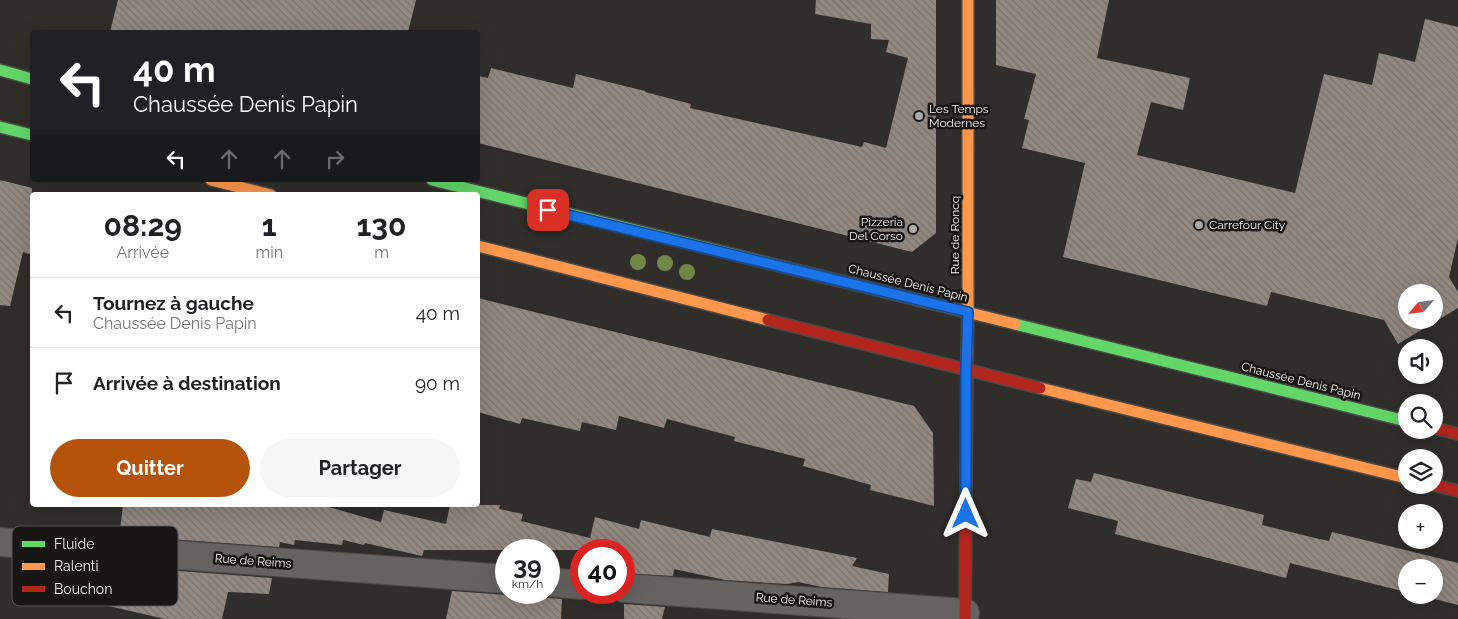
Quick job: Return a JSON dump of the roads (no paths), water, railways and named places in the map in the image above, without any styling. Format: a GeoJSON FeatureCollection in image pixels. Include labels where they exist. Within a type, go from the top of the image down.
{"type":"FeatureCollection","features":[{"type":"Feature","properties":{"kind":"main road","name":"Rue de Roncq"},"geometry":{"type":"LineString","coordinates":[[965,616],[968,312],[968,0]]}},
{"type":"Feature","properties":{"kind":"main road"},"geometry":{"type":"LineString","coordinates":[[0,70],[30,78]]}},
{"type":"Feature","properties":{"kind":"main road"},"geometry":{"type":"LineString","coordinates":[[0,127],[30,134]]}},
{"type":"Feature","properties":{"kind":"main road"},"geometry":{"type":"LineString","coordinates":[[219,182],[260,192]]}},
{"type":"Feature","properties":{"kind":"main road","name":"Chaussée Denis Papin"},"geometry":{"type":"LineString","coordinates":[[440,182],[479,192]]}},
{"type":"Feature","properties":{"kind":"main road","name":"Chaussée Denis Papin"},"geometry":{"type":"LineString","coordinates":[[480,192],[1398,419]]}},
{"type":"Feature","properties":{"kind":"main road"},"geometry":{"type":"LineString","coordinates":[[480,247],[966,370],[1398,476]]}},
{"type":"Feature","properties":{"kind":"main road"},"geometry":{"type":"LineString","coordinates":[[1443,430],[1458,434]]}},
{"type":"Feature","properties":{"kind":"main road"},"geometry":{"type":"LineString","coordinates":[[1443,486],[1458,490]]}},
{"type":"Feature","properties":{"kind":"street","name":"Rue de Reims"},"geometry":{"type":"LineString","coordinates":[[178,555],[495,578]]}},
{"type":"Feature","properties":{"kind":"street","name":"Rue de Reims"},"geometry":{"type":"LineString","coordinates":[[635,589],[965,616]]}},
{"type":"Feature","properties":{"kind":"place","name":"Les Temps Modernes"},"geometry":{"type":"Point","coordinates":[919,116]}},
{"type":"Feature","properties":{"kind":"place","name":"Carrefour City"},"geometry":{"type":"Point","coordinates":[1199,225]}},
{"type":"Feature","properties":{"kind":"place","name":"Pizzeria Del Corso"},"geometry":{"type":"Point","coordinates":[913,229]}}]}
